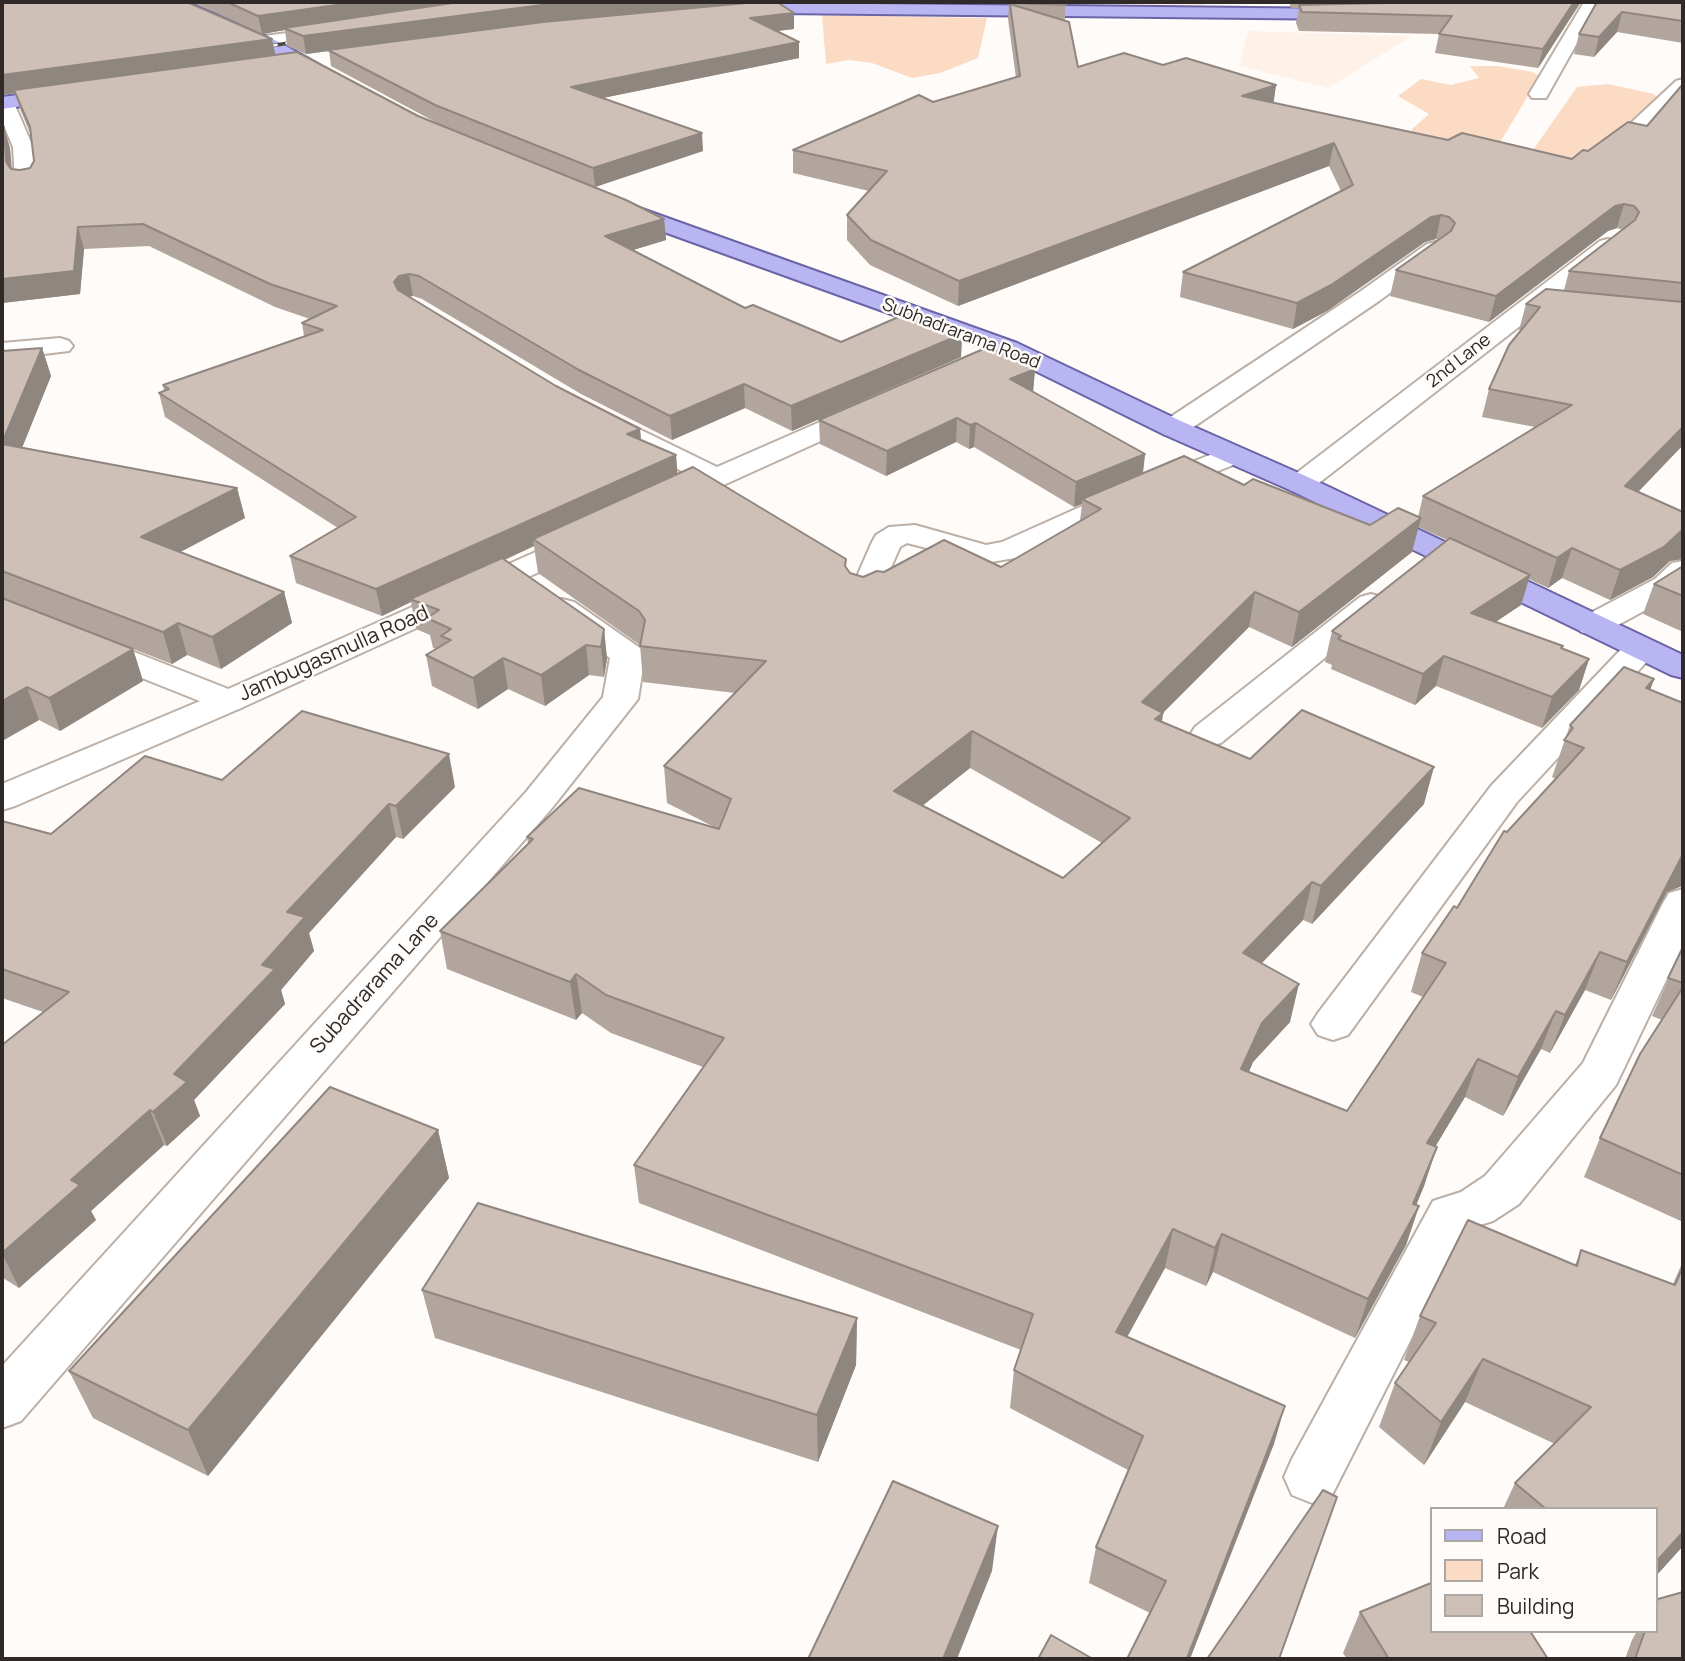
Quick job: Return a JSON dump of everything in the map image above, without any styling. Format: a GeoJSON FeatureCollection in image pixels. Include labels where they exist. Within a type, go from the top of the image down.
{"type":"FeatureCollection","features":[{"type":"Feature","properties":{"kind":"main road"},"geometry":{"type":"LineString","coordinates":[[174,2],[263,41],[350,86]]}},
{"type":"Feature","properties":{"kind":"main road"},"geometry":{"type":"LineString","coordinates":[[715,12],[777,8],[1312,16],[1366,14]]}},
{"type":"Feature","properties":{"kind":"main road"},"geometry":{"type":"LineString","coordinates":[[277,66],[331,59]]}},
{"type":"Feature","properties":{"kind":"main road"},"geometry":{"type":"LineString","coordinates":[[3,103],[86,92]]}},
{"type":"Feature","properties":{"kind":"main road","name":"Subhadrarama Road"},"geometry":{"type":"LineString","coordinates":[[597,199],[1008,348],[1173,428],[1300,484],[1683,668]]}},
{"type":"Feature","properties":{"kind":"street"},"geometry":{"type":"LineString","coordinates":[[1539,94],[1591,2]]}},
{"type":"Feature","properties":{"kind":"street"},"geometry":{"type":"LineString","coordinates":[[263,41],[348,30]]}},
{"type":"Feature","properties":{"kind":"street"},"geometry":{"type":"LineString","coordinates":[[1640,125],[1683,85]]}},
{"type":"Feature","properties":{"kind":"street"},"geometry":{"type":"LineString","coordinates":[[3,103],[23,147],[26,182]]}},
{"type":"Feature","properties":{"kind":"street","name":"2nd Lane"},"geometry":{"type":"LineString","coordinates":[[1300,484],[1618,238]]}},
{"type":"Feature","properties":{"kind":"street"},"geometry":{"type":"LineString","coordinates":[[1173,428],[1370,296],[1435,249]]}},
{"type":"Feature","properties":{"kind":"street"},"geometry":{"type":"LineString","coordinates":[[1534,304],[1561,307]]}},
{"type":"Feature","properties":{"kind":"street"},"geometry":{"type":"LineString","coordinates":[[2,351],[60,346]]}},
{"type":"Feature","properties":{"kind":"street"},"geometry":{"type":"LineString","coordinates":[[972,364],[1008,348]]}},
{"type":"Feature","properties":{"kind":"street","name":"Jambugasmulla Road"},"geometry":{"type":"LineString","coordinates":[[2,798],[229,701],[512,573],[715,477],[901,395]]}},
{"type":"Feature","properties":{"kind":"street"},"geometry":{"type":"LineString","coordinates":[[570,402],[715,477]]}},
{"type":"Feature","properties":{"kind":"street"},"geometry":{"type":"LineString","coordinates":[[863,599],[887,542],[900,534],[927,537],[985,554],[1010,550],[1118,500],[1233,455]]}},
{"type":"Feature","properties":{"kind":"street"},"geometry":{"type":"LineString","coordinates":[[1208,735],[1438,551]]}},
{"type":"Feature","properties":{"kind":"street"},"geometry":{"type":"LineString","coordinates":[[1593,625],[1666,586],[1683,570]]}},
{"type":"Feature","properties":{"kind":"street","name":"Subadrarama Lane"},"geometry":{"type":"LineString","coordinates":[[2,1404],[539,800],[620,699],[628,655],[512,573]]}},
{"type":"Feature","properties":{"kind":"street"},"geometry":{"type":"LineString","coordinates":[[2,610],[229,701]]}},
{"type":"Feature","properties":{"kind":"street"},"geometry":{"type":"LineString","coordinates":[[1333,1024],[1504,794],[1641,648]]}},
{"type":"Feature","properties":{"kind":"street"},"geometry":{"type":"LineString","coordinates":[[1312,1478],[1450,1215],[1476,1207],[1502,1190],[1600,1073],[1683,903]]}},
{"type":"Feature","properties":{"kind":"shaded area"},"geometry":{"type":"Polygon","coordinates":[[[1054,2],[1203,2],[1206,8],[1054,6],[1054,2]]]}},
{"type":"Feature","properties":{"kind":"shaded area"},"geometry":{"type":"Polygon","coordinates":[[[1248,31],[1412,36],[1328,88],[1239,66],[1248,31]]]}},
{"type":"Feature","properties":{"kind":"green space"},"geometry":{"type":"Polygon","coordinates":[[[822,15],[987,18],[978,58],[940,73],[912,78],[872,63],[849,60],[826,64],[822,15]]]}},
{"type":"Feature","properties":{"kind":"green space"},"geometry":{"type":"Polygon","coordinates":[[[1470,66],[1498,66],[1540,76],[1490,159],[1411,141],[1412,129],[1429,114],[1398,96],[1421,79],[1451,85],[1479,78],[1470,66]]]}},
{"type":"Feature","properties":{"kind":"green space"},"geometry":{"type":"Polygon","coordinates":[[[1608,84],[1654,94],[1679,123],[1572,171],[1526,160],[1577,87],[1608,84]]]}},
{"type":"Feature","properties":{"kind":"building"},"geometry":{"type":"Polygon","coordinates":[[[2,2],[187,2],[272,39],[2,75],[2,2]]]}},
{"type":"Feature","properties":{"kind":"building"},"geometry":{"type":"Polygon","coordinates":[[[227,2],[358,2],[258,16],[227,2]]]}},
{"type":"Feature","properties":{"kind":"building"},"geometry":{"type":"Polygon","coordinates":[[[459,2],[577,2],[303,36],[284,28],[459,2]]]}},
{"type":"Feature","properties":{"kind":"building"},"geometry":{"type":"Polygon","coordinates":[[[777,2],[794,13],[750,18],[799,42],[571,87],[702,133],[593,168],[435,105],[328,50],[543,22],[777,2]]]}},
{"type":"Feature","properties":{"kind":"building"},"geometry":{"type":"Polygon","coordinates":[[[1065,2],[1066,5],[1010,3],[1065,2]]]}},
{"type":"Feature","properties":{"kind":"building"},"geometry":{"type":"Polygon","coordinates":[[[1574,2],[1543,49],[1439,34],[1452,16],[1302,12],[1299,5],[1574,2]]]}},
{"type":"Feature","properties":{"kind":"building"},"geometry":{"type":"Polygon","coordinates":[[[1597,2],[1683,2],[1683,21],[1622,12],[1599,37],[1579,34],[1597,2]]]}},
{"type":"Feature","properties":{"kind":"building"},"geometry":{"type":"Polygon","coordinates":[[[1010,4],[1069,22],[1078,67],[1124,53],[1163,65],[1186,58],[1276,85],[1242,96],[1448,140],[1462,133],[1572,159],[1583,150],[1588,151],[1628,122],[1647,126],[1683,84],[1683,283],[1569,271],[1635,220],[1639,212],[1634,206],[1624,204],[1615,206],[1496,296],[1396,270],[1451,231],[1455,223],[1449,217],[1441,215],[1431,217],[1331,285],[1297,303],[1183,272],[1353,185],[1334,143],[959,281],[871,240],[847,215],[887,171],[793,150],[919,95],[933,102],[1020,76],[1010,4]]]}},
{"type":"Feature","properties":{"kind":"building"},"geometry":{"type":"Polygon","coordinates":[[[297,52],[418,116],[626,200],[664,219],[605,236],[745,308],[753,305],[841,342],[910,312],[962,334],[791,406],[744,384],[670,416],[579,370],[419,276],[399,276],[394,282],[398,290],[556,386],[640,429],[627,434],[676,455],[376,589],[290,556],[356,517],[159,393],[169,389],[163,385],[323,330],[302,323],[337,306],[270,284],[143,224],[78,227],[74,271],[2,279],[2,121],[6,162],[11,169],[30,168],[34,161],[30,127],[14,90],[297,52]]]}},
{"type":"Feature","properties":{"kind":"building"},"geometry":{"type":"Polygon","coordinates":[[[1546,289],[1683,302],[1683,427],[1625,486],[1683,512],[1683,531],[1664,547],[1620,570],[1572,548],[1557,558],[1423,496],[1572,405],[1489,389],[1509,345],[1540,307],[1526,304],[1546,289]]]}},
{"type":"Feature","properties":{"kind":"building"},"geometry":{"type":"Polygon","coordinates":[[[988,347],[1035,369],[1010,379],[1145,454],[1076,482],[976,423],[970,425],[957,418],[887,451],[819,420],[988,347]]]}},
{"type":"Feature","properties":{"kind":"building"},"geometry":{"type":"Polygon","coordinates":[[[42,348],[2,443],[2,351],[42,348]]]}},
{"type":"Feature","properties":{"kind":"building"},"geometry":{"type":"Polygon","coordinates":[[[2,444],[237,488],[141,537],[284,592],[212,637],[178,623],[163,632],[2,571],[2,444]]]}},
{"type":"Feature","properties":{"kind":"building"},"geometry":{"type":"Polygon","coordinates":[[[1184,456],[1244,485],[1253,479],[1370,525],[1398,508],[1421,518],[1299,612],[1255,592],[1142,702],[1163,713],[1155,719],[1250,759],[1302,710],[1434,767],[1321,886],[1312,882],[1243,953],[1299,984],[1262,1023],[1241,1069],[1347,1111],[1446,963],[1422,953],[1454,906],[1457,908],[1504,831],[1507,832],[1584,748],[1564,740],[1573,728],[1570,725],[1624,667],[1654,679],[1646,688],[1683,703],[1683,854],[1627,962],[1600,952],[1565,1015],[1556,1011],[1518,1077],[1478,1059],[1427,1143],[1437,1147],[1413,1204],[1419,1206],[1368,1299],[1222,1234],[1215,1248],[1173,1229],[1116,1332],[1285,1406],[1187,1658],[1190,1659],[1127,1659],[1166,1581],[1096,1547],[1143,1436],[1014,1370],[1033,1314],[634,1165],[724,1038],[606,995],[576,974],[570,982],[440,931],[533,839],[527,837],[579,788],[719,829],[731,799],[664,766],[766,661],[640,646],[645,620],[639,611],[533,539],[693,467],[846,559],[845,566],[850,573],[863,577],[877,571],[884,572],[944,540],[1001,567],[1101,509],[1082,499],[1184,456]],[[972,731],[894,791],[1063,878],[1130,818],[972,731]]]}},
{"type":"Feature","properties":{"kind":"building"},"geometry":{"type":"Polygon","coordinates":[[[1450,538],[1530,575],[1471,613],[1563,646],[1561,648],[1589,659],[1552,697],[1444,656],[1423,674],[1338,639],[1341,636],[1332,631],[1450,538]]]}},
{"type":"Feature","properties":{"kind":"building"},"geometry":{"type":"Polygon","coordinates":[[[502,558],[604,629],[601,647],[586,645],[541,675],[503,658],[473,678],[426,655],[451,640],[441,636],[451,629],[427,618],[439,610],[410,599],[502,558]]]}},
{"type":"Feature","properties":{"kind":"building"},"geometry":{"type":"Polygon","coordinates":[[[1683,566],[1683,596],[1654,584],[1683,566]]]}},
{"type":"Feature","properties":{"kind":"building"},"geometry":{"type":"Polygon","coordinates":[[[2,598],[133,649],[49,698],[27,687],[2,701],[2,598]]]}},
{"type":"Feature","properties":{"kind":"building"},"geometry":{"type":"Polygon","coordinates":[[[302,711],[449,754],[396,806],[389,804],[287,912],[305,917],[262,965],[275,969],[174,1074],[187,1082],[153,1112],[150,1110],[71,1180],[80,1185],[2,1253],[2,1045],[69,992],[2,969],[2,821],[51,834],[145,756],[222,780],[302,711]]]}},
{"type":"Feature","properties":{"kind":"building"},"geometry":{"type":"Polygon","coordinates":[[[1683,947],[1683,983],[1668,978],[1683,947]]]}},
{"type":"Feature","properties":{"kind":"building"},"geometry":{"type":"Polygon","coordinates":[[[1683,987],[1683,1175],[1600,1138],[1640,1054],[1683,987]]]}},
{"type":"Feature","properties":{"kind":"building"},"geometry":{"type":"Polygon","coordinates":[[[330,1087],[438,1130],[188,1430],[69,1371],[330,1087]]]}},
{"type":"Feature","properties":{"kind":"building"},"geometry":{"type":"Polygon","coordinates":[[[478,1203],[857,1318],[817,1415],[422,1290],[478,1203]]]}},
{"type":"Feature","properties":{"kind":"building"},"geometry":{"type":"Polygon","coordinates":[[[1468,1220],[1577,1266],[1581,1250],[1675,1285],[1683,1267],[1683,1532],[1657,1561],[1657,1507],[1544,1507],[1515,1483],[1591,1407],[1483,1359],[1441,1422],[1395,1383],[1436,1323],[1420,1316],[1468,1220]]]}},
{"type":"Feature","properties":{"kind":"building"},"geometry":{"type":"Polygon","coordinates":[[[893,1481],[998,1526],[943,1659],[808,1659],[893,1481]]]}},
{"type":"Feature","properties":{"kind":"building"},"geometry":{"type":"Polygon","coordinates":[[[1323,1490],[1337,1497],[1279,1659],[1207,1659],[1323,1490]]]}},
{"type":"Feature","properties":{"kind":"building"},"geometry":{"type":"Polygon","coordinates":[[[1430,1583],[1430,1633],[1531,1633],[1548,1659],[1389,1659],[1360,1612],[1430,1583]]]}},
{"type":"Feature","properties":{"kind":"building"},"geometry":{"type":"Polygon","coordinates":[[[1683,1592],[1683,1659],[1635,1659],[1644,1633],[1657,1633],[1658,1599],[1683,1592]]]}},
{"type":"Feature","properties":{"kind":"building"},"geometry":{"type":"Polygon","coordinates":[[[1051,1635],[1093,1659],[1038,1659],[1051,1635]]]}},
{"type":"Feature","properties":{"kind":"railway"},"geometry":{"type":"LineString","coordinates":[[254,49],[305,40]]}}]}
